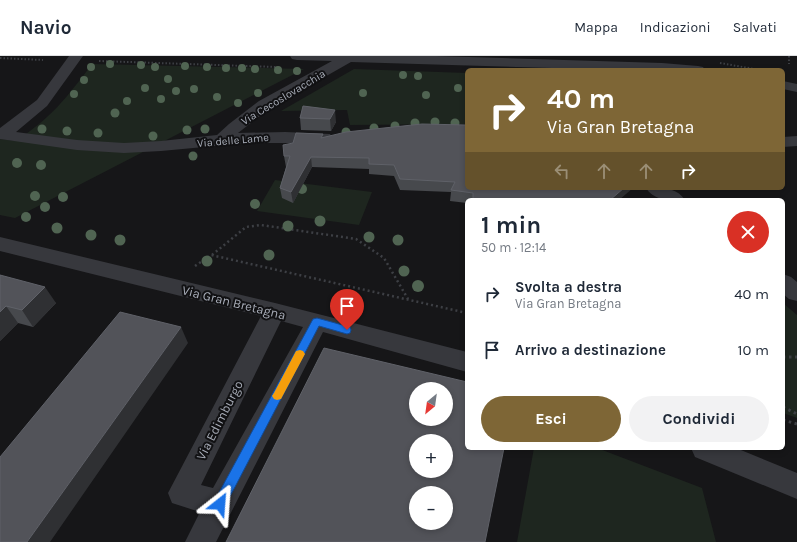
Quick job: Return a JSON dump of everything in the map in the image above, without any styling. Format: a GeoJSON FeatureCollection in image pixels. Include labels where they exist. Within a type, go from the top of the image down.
{"type":"FeatureCollection","features":[{"type":"Feature","properties":{"kind":"street"},"geometry":{"type":"LineString","coordinates":[[2,134],[42,103],[76,56]]}},
{"type":"Feature","properties":{"kind":"street"},"geometry":{"type":"LineString","coordinates":[[297,56],[674,68]]}},
{"type":"Feature","properties":{"kind":"street","name":"Via Cecoslovacchia"},"geometry":{"type":"LineString","coordinates":[[222,140],[230,131],[252,113],[348,58]]}},
{"type":"Feature","properties":{"kind":"street"},"geometry":{"type":"LineString","coordinates":[[785,85],[797,88]]}},
{"type":"Feature","properties":{"kind":"street","name":"Via delle Lame"},"geometry":{"type":"LineString","coordinates":[[2,134],[76,146],[123,148],[160,147],[222,140],[278,136],[340,137]]}},
{"type":"Feature","properties":{"kind":"street"},"geometry":{"type":"LineString","coordinates":[[785,142],[797,141]]}},
{"type":"Feature","properties":{"kind":"street"},"geometry":{"type":"LineString","coordinates":[[658,190],[672,198]]}},
{"type":"Feature","properties":{"kind":"street","name":"Via Gran Bretagna"},"geometry":{"type":"LineString","coordinates":[[0,244],[275,311],[465,361]]}},
{"type":"Feature","properties":{"kind":"street"},"geometry":{"type":"LineString","coordinates":[[785,284],[797,294]]}},
{"type":"Feature","properties":{"kind":"street","name":"Via Edimburgo"},"geometry":{"type":"LineString","coordinates":[[220,504],[182,493],[275,311]]}},
{"type":"Feature","properties":{"kind":"street"},"geometry":{"type":"LineString","coordinates":[[200,542],[317,322]]}},
{"type":"Feature","properties":{"kind":"street"},"geometry":{"type":"LineString","coordinates":[[710,450],[797,486]]}},
{"type":"Feature","properties":{"kind":"path"},"geometry":{"type":"LineString","coordinates":[[0,58],[44,60]]}},
{"type":"Feature","properties":{"kind":"path"},"geometry":{"type":"LineString","coordinates":[[92,61],[278,67]]}},
{"type":"Feature","properties":{"kind":"path"},"geometry":{"type":"LineString","coordinates":[[190,266],[194,267],[246,227],[261,225],[356,239],[384,258],[408,300]]}},
{"type":"Feature","properties":{"kind":"path"},"geometry":{"type":"LineString","coordinates":[[211,255],[465,313]]}},
{"type":"Feature","properties":{"kind":"path"},"geometry":{"type":"LineString","coordinates":[[785,357],[797,358]]}},
{"type":"Feature","properties":{"kind":"path"},"geometry":{"type":"LineString","coordinates":[[785,408],[797,414]]}},
{"type":"Feature","properties":{"kind":"path"},"geometry":{"type":"LineString","coordinates":[[785,421],[797,424]]}},
{"type":"Feature","properties":{"kind":"shaded area"},"geometry":{"type":"Polygon","coordinates":[[[92,64],[304,69],[15,218],[0,215],[0,139],[15,141],[38,125],[58,107],[92,64]]]}},
{"type":"Feature","properties":{"kind":"shaded area"},"geometry":{"type":"Polygon","coordinates":[[[354,69],[465,73],[465,124],[350,125],[347,110],[281,111],[354,69]]]}},
{"type":"Feature","properties":{"kind":"shaded area"},"geometry":{"type":"Polygon","coordinates":[[[275,180],[372,192],[359,225],[257,211],[275,180]]]}},
{"type":"Feature","properties":{"kind":"shaded area"},"geometry":{"type":"Polygon","coordinates":[[[785,305],[797,315],[797,418],[785,414],[785,305]]]}},
{"type":"Feature","properties":{"kind":"shaded area"},"geometry":{"type":"Polygon","coordinates":[[[534,450],[602,450],[702,488],[716,542],[517,542],[534,450]]]}},
{"type":"Feature","properties":{"kind":"building"},"geometry":{"type":"Polygon","coordinates":[[[303,106],[335,110],[330,119],[300,118],[303,106]]]}},
{"type":"Feature","properties":{"kind":"building"},"geometry":{"type":"Polygon","coordinates":[[[422,124],[465,125],[465,190],[622,190],[612,198],[473,198],[473,193],[451,190],[455,182],[400,179],[394,165],[369,164],[369,158],[311,157],[291,192],[280,188],[290,156],[284,156],[283,145],[293,143],[296,133],[323,134],[321,138],[346,132],[422,124]]]}},
{"type":"Feature","properties":{"kind":"building"},"geometry":{"type":"Polygon","coordinates":[[[0,275],[45,287],[22,310],[6,306],[0,312],[0,275]]]}},
{"type":"Feature","properties":{"kind":"building"},"geometry":{"type":"Polygon","coordinates":[[[120,312],[181,327],[27,542],[0,542],[0,457],[120,312]]]}},
{"type":"Feature","properties":{"kind":"building"},"geometry":{"type":"Polygon","coordinates":[[[324,348],[465,382],[465,450],[504,450],[485,542],[226,542],[324,348]]]}},
{"type":"Feature","properties":{"kind":"slow traffic"},"geometry":{"type":"LineString","coordinates":[[277,396],[300,354]]}},
{"type":"Feature","properties":{"kind":"route"},"geometry":{"type":"LineString","coordinates":[[220,504],[317,322],[347,330]]}}]}
